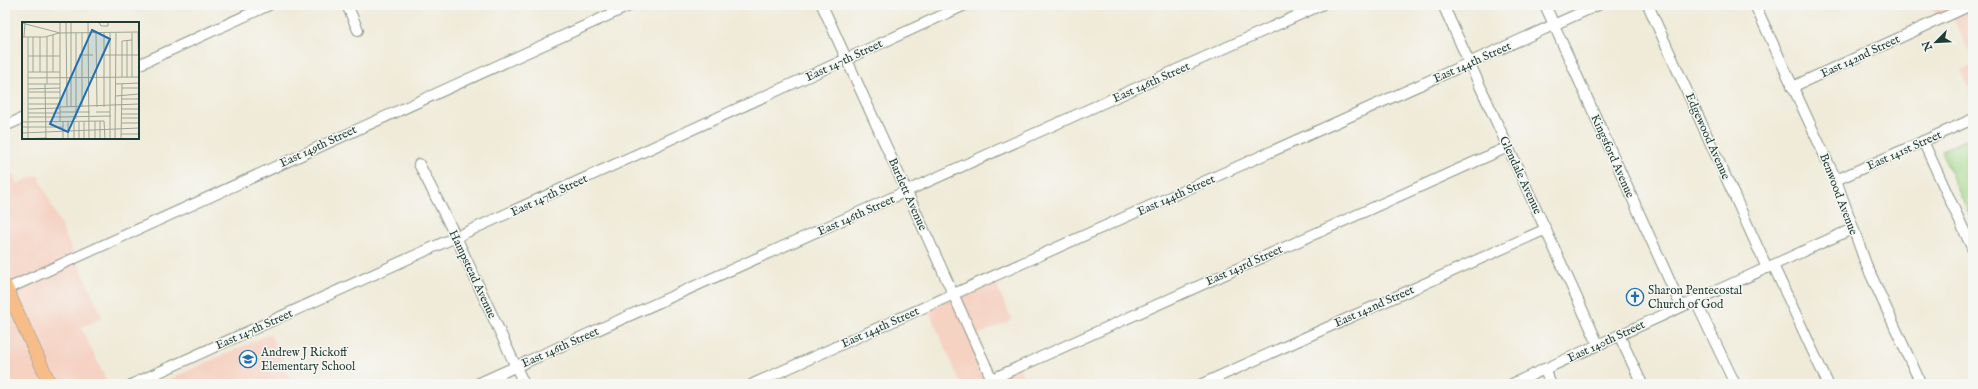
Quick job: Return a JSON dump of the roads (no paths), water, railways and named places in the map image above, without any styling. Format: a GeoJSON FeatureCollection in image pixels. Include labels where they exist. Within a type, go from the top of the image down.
{"type":"FeatureCollection","features":[{"type":"Feature","properties":{"kind":"main road"},"geometry":{"type":"LineString","coordinates":[[6,287],[10,308],[50,384]]}},
{"type":"Feature","properties":{"kind":"street"},"geometry":{"type":"LineString","coordinates":[[139,65],[269,5]]}},
{"type":"Feature","properties":{"kind":"street"},"geometry":{"type":"LineString","coordinates":[[347,5],[358,30]]}},
{"type":"Feature","properties":{"kind":"street","name":"East 149th Street"},"geometry":{"type":"LineString","coordinates":[[6,287],[631,5]]}},
{"type":"Feature","properties":{"kind":"street","name":"Bartlett Avenue"},"geometry":{"type":"LineString","coordinates":[[822,5],[993,381]]}},
{"type":"Feature","properties":{"kind":"street","name":"East 147th Street"},"geometry":{"type":"LineString","coordinates":[[133,384],[965,5]]}},
{"type":"Feature","properties":{"kind":"street","name":"East 146th Street"},"geometry":{"type":"LineString","coordinates":[[477,384],[1321,5]]}},
{"type":"Feature","properties":{"kind":"street","name":"Glendale Avenue"},"geometry":{"type":"LineString","coordinates":[[1443,5],[1598,344]]}},
{"type":"Feature","properties":{"kind":"street","name":"Kingsford Avenue"},"geometry":{"type":"LineString","coordinates":[[1545,5],[1681,306]]}},
{"type":"Feature","properties":{"kind":"street","name":"East 144th Street"},"geometry":{"type":"LineString","coordinates":[[754,384],[1598,5]]}},
{"type":"Feature","properties":{"kind":"street","name":"Edgewood Avenue"},"geometry":{"type":"LineString","coordinates":[[1648,5],[1770,267],[1828,384]]}},
{"type":"Feature","properties":{"kind":"street","name":"Benwood Avenue"},"geometry":{"type":"LineString","coordinates":[[1755,5],[1836,180],[1852,229],[1866,264],[1921,384]]}},
{"type":"Feature","properties":{"kind":"street","name":"East 142nd Street"},"geometry":{"type":"LineString","coordinates":[[1792,87],[1971,5]]}},
{"type":"Feature","properties":{"kind":"street"},"geometry":{"type":"LineString","coordinates":[[5,126],[22,118]]}},
{"type":"Feature","properties":{"kind":"street","name":"East 141st Street"},"geometry":{"type":"LineString","coordinates":[[1836,180],[1973,119]]}},
{"type":"Feature","properties":{"kind":"street"},"geometry":{"type":"LineString","coordinates":[[1924,141],[1973,250]]}},
{"type":"Feature","properties":{"kind":"street","name":"East 143rd Street"},"geometry":{"type":"LineString","coordinates":[[980,384],[993,381],[1508,147]]}},
{"type":"Feature","properties":{"kind":"street","name":"Hampstead Avenue"},"geometry":{"type":"LineString","coordinates":[[419,164],[456,237],[524,384]]}},
{"type":"Feature","properties":{"kind":"street","name":"East 142nd Street"},"geometry":{"type":"LineString","coordinates":[[1202,384],[1546,229]]}},
{"type":"Feature","properties":{"kind":"street","name":"East 140th Street"},"geometry":{"type":"LineString","coordinates":[[1512,384],[1852,229]]}},
{"type":"Feature","properties":{"kind":"street"},"geometry":{"type":"LineString","coordinates":[[1695,300],[1735,384]]}},
{"type":"Feature","properties":{"kind":"street"},"geometry":{"type":"LineString","coordinates":[[1619,335],[1642,384]]}},
{"type":"Feature","properties":{"kind":"street"},"geometry":{"type":"LineString","coordinates":[[1544,369],[1551,384]]}},
{"type":"Feature","properties":{"kind":"place","name":"Sharon Pentecostal Church of God"},"geometry":{"type":"Point","coordinates":[1635,297]}},
{"type":"Feature","properties":{"kind":"place","name":"Andrew J Rickoff Elementary School"},"geometry":{"type":"Point","coordinates":[248,359]}}]}
